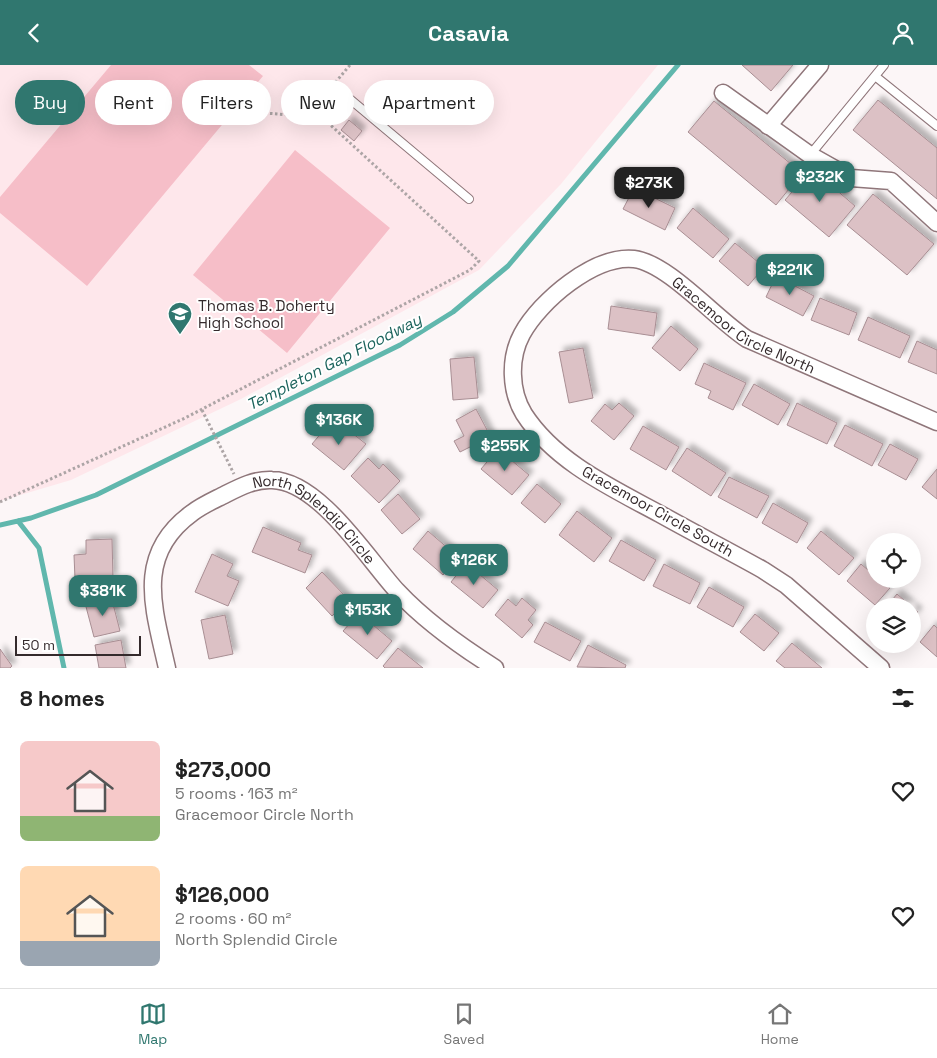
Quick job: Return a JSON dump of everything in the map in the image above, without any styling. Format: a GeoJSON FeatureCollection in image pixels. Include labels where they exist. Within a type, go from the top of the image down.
{"type":"FeatureCollection","features":[{"type":"Feature","properties":{"kind":"street"},"geometry":{"type":"LineString","coordinates":[[768,127],[820,65]]}},
{"type":"Feature","properties":{"kind":"street"},"geometry":{"type":"LineString","coordinates":[[723,93],[768,127],[810,155],[851,178],[891,181],[937,223]]}},
{"type":"Feature","properties":{"kind":"street","name":"Gracemoor Circle North"},"geometry":{"type":"LineString","coordinates":[[557,294],[580,275],[614,260],[634,259],[655,266],[747,339],[937,422]]}},
{"type":"Feature","properties":{"kind":"street","name":"Gracemoor Circle South"},"geometry":{"type":"LineString","coordinates":[[557,294],[534,318],[522,335],[515,354],[512,374],[515,394],[524,414],[559,452],[589,474],[763,570],[786,585],[881,668]]}},
{"type":"Feature","properties":{"kind":"street","name":"North Splendid Circle"},"geometry":{"type":"LineString","coordinates":[[166,668],[153,603],[152,576],[158,554],[167,536],[182,520],[240,487],[258,481],[273,480],[305,491],[322,504],[398,592],[420,613],[448,636],[495,668]]}},
{"type":"Feature","properties":{"kind":"lane"},"geometry":{"type":"LineString","coordinates":[[810,155],[884,65]]}},
{"type":"Feature","properties":{"kind":"lane"},"geometry":{"type":"LineString","coordinates":[[875,75],[937,126]]}},
{"type":"Feature","properties":{"kind":"lane"},"geometry":{"type":"LineString","coordinates":[[354,103],[469,199]]}},
{"type":"Feature","properties":{"kind":"path"},"geometry":{"type":"LineString","coordinates":[[337,80],[350,65]]}},
{"type":"Feature","properties":{"kind":"path"},"geometry":{"type":"LineString","coordinates":[[0,502],[202,410],[470,270],[479,261],[330,125]]}},
{"type":"Feature","properties":{"kind":"path"},"geometry":{"type":"LineString","coordinates":[[202,410],[240,487]]}},
{"type":"Feature","properties":{"kind":"shaded area","name":"Thomas B. Doherty High School"},"geometry":{"type":"Polygon","coordinates":[[[0,65],[658,65],[561,184],[479,270],[241,399],[71,480],[0,501],[0,65]]]}},
{"type":"Feature","properties":{"kind":"shaded area"},"geometry":{"type":"Polygon","coordinates":[[[111,65],[249,65],[263,76],[260,80],[182,80],[182,125],[222,125],[87,286],[0,213],[0,197],[61,125],[85,125],[85,96],[95,84],[95,125],[172,125],[172,80],[98,80],[111,65]]]}},
{"type":"Feature","properties":{"kind":"shaded area"},"geometry":{"type":"Polygon","coordinates":[[[295,150],[390,228],[287,353],[193,275],[295,150]]]}},
{"type":"Feature","properties":{"kind":"building"},"geometry":{"type":"Polygon","coordinates":[[[742,65],[793,65],[771,91],[742,65]]]}},
{"type":"Feature","properties":{"kind":"building"},"geometry":{"type":"Polygon","coordinates":[[[878,100],[937,148],[937,199],[853,130],[878,100]]]}},
{"type":"Feature","properties":{"kind":"building"},"geometry":{"type":"Polygon","coordinates":[[[714,101],[802,173],[776,205],[688,132],[714,101]]]}},
{"type":"Feature","properties":{"kind":"building"},"geometry":{"type":"Polygon","coordinates":[[[354,124],[362,131],[354,141],[341,130],[345,125],[354,124]]]}},
{"type":"Feature","properties":{"kind":"building"},"geometry":{"type":"Polygon","coordinates":[[[812,169],[855,206],[829,237],[785,200],[812,169]]]}},
{"type":"Feature","properties":{"kind":"building"},"geometry":{"type":"Polygon","coordinates":[[[634,188],[675,208],[665,230],[623,209],[634,188]]]}},
{"type":"Feature","properties":{"kind":"building"},"geometry":{"type":"Polygon","coordinates":[[[873,194],[934,244],[907,275],[847,225],[873,194]]]}},
{"type":"Feature","properties":{"kind":"building"},"geometry":{"type":"Polygon","coordinates":[[[693,208],[729,239],[713,258],[677,228],[693,208]]]}},
{"type":"Feature","properties":{"kind":"building"},"geometry":{"type":"Polygon","coordinates":[[[735,243],[764,267],[748,286],[719,261],[735,243]]]}},
{"type":"Feature","properties":{"kind":"building"},"geometry":{"type":"Polygon","coordinates":[[[776,276],[814,296],[803,316],[766,297],[776,276]]]}},
{"type":"Feature","properties":{"kind":"building"},"geometry":{"type":"Polygon","coordinates":[[[820,298],[857,313],[849,335],[811,320],[820,298]]]}},
{"type":"Feature","properties":{"kind":"building"},"geometry":{"type":"Polygon","coordinates":[[[611,306],[657,313],[654,336],[608,329],[611,306]]]}},
{"type":"Feature","properties":{"kind":"building"},"geometry":{"type":"Polygon","coordinates":[[[868,317],[910,336],[900,358],[858,340],[868,317]]]}},
{"type":"Feature","properties":{"kind":"building"},"geometry":{"type":"Polygon","coordinates":[[[671,326],[698,349],[680,371],[652,348],[671,326]]]}},
{"type":"Feature","properties":{"kind":"building"},"geometry":{"type":"Polygon","coordinates":[[[917,341],[937,350],[937,374],[908,362],[917,341]]]}},
{"type":"Feature","properties":{"kind":"building"},"geometry":{"type":"Polygon","coordinates":[[[583,348],[593,398],[569,403],[559,352],[583,348]]]}},
{"type":"Feature","properties":{"kind":"building"},"geometry":{"type":"Polygon","coordinates":[[[474,357],[478,398],[453,400],[450,359],[474,357]]]}},
{"type":"Feature","properties":{"kind":"building"},"geometry":{"type":"Polygon","coordinates":[[[704,363],[746,383],[733,410],[708,398],[711,391],[695,384],[704,363]]]}},
{"type":"Feature","properties":{"kind":"building"},"geometry":{"type":"Polygon","coordinates":[[[754,384],[790,404],[778,425],[742,405],[754,384]]]}},
{"type":"Feature","properties":{"kind":"building"},"geometry":{"type":"Polygon","coordinates":[[[619,403],[634,416],[614,440],[591,421],[605,404],[612,410],[619,403]]]}},
{"type":"Feature","properties":{"kind":"building"},"geometry":{"type":"Polygon","coordinates":[[[797,403],[837,423],[827,444],[787,425],[797,403]]]}},
{"type":"Feature","properties":{"kind":"building"},"geometry":{"type":"Polygon","coordinates":[[[476,409],[495,445],[474,455],[470,447],[460,452],[454,441],[464,436],[456,420],[476,409]]]}},
{"type":"Feature","properties":{"kind":"building"},"geometry":{"type":"Polygon","coordinates":[[[328,425],[341,436],[347,429],[366,444],[344,470],[312,444],[328,425]]]}},
{"type":"Feature","properties":{"kind":"building"},"geometry":{"type":"Polygon","coordinates":[[[845,425],[883,444],[872,466],[834,446],[845,425]]]}},
{"type":"Feature","properties":{"kind":"building"},"geometry":{"type":"Polygon","coordinates":[[[643,426],[679,447],[666,470],[630,449],[643,426]]]}},
{"type":"Feature","properties":{"kind":"building"},"geometry":{"type":"Polygon","coordinates":[[[890,444],[918,459],[906,480],[878,465],[890,444]]]}},
{"type":"Feature","properties":{"kind":"building"},"geometry":{"type":"Polygon","coordinates":[[[687,448],[726,473],[711,496],[672,471],[687,448]]]}},
{"type":"Feature","properties":{"kind":"building"},"geometry":{"type":"Polygon","coordinates":[[[498,449],[529,475],[512,495],[481,469],[498,449]]]}},
{"type":"Feature","properties":{"kind":"building"},"geometry":{"type":"Polygon","coordinates":[[[368,458],[379,469],[383,464],[400,481],[379,503],[351,476],[368,458]]]}},
{"type":"Feature","properties":{"kind":"building"},"geometry":{"type":"Polygon","coordinates":[[[937,469],[937,499],[922,487],[937,469]]]}},
{"type":"Feature","properties":{"kind":"building"},"geometry":{"type":"Polygon","coordinates":[[[729,477],[769,496],[757,518],[718,497],[729,477]]]}},
{"type":"Feature","properties":{"kind":"building"},"geometry":{"type":"Polygon","coordinates":[[[537,484],[561,504],[545,523],[521,503],[537,484]]]}},
{"type":"Feature","properties":{"kind":"building"},"geometry":{"type":"Polygon","coordinates":[[[398,494],[420,519],[402,534],[381,510],[398,494]]]}},
{"type":"Feature","properties":{"kind":"building"},"geometry":{"type":"Polygon","coordinates":[[[773,503],[808,523],[797,543],[762,523],[773,503]]]}},
{"type":"Feature","properties":{"kind":"building"},"geometry":{"type":"Polygon","coordinates":[[[577,511],[612,538],[594,562],[559,535],[577,511]]]}},
{"type":"Feature","properties":{"kind":"building"},"geometry":{"type":"Polygon","coordinates":[[[263,527],[301,543],[298,550],[312,555],[305,573],[252,552],[263,527]]]}},
{"type":"Feature","properties":{"kind":"building"},"geometry":{"type":"Polygon","coordinates":[[[428,531],[458,557],[443,575],[413,549],[428,531]]]}},
{"type":"Feature","properties":{"kind":"building"},"geometry":{"type":"Polygon","coordinates":[[[821,531],[854,558],[839,575],[807,548],[821,531]]]}},
{"type":"Feature","properties":{"kind":"building"},"geometry":{"type":"Polygon","coordinates":[[[112,539],[113,578],[75,579],[74,555],[86,554],[86,540],[112,539]]]}},
{"type":"Feature","properties":{"kind":"building"},"geometry":{"type":"Polygon","coordinates":[[[621,540],[656,560],[644,581],[609,561],[621,540]]]}},
{"type":"Feature","properties":{"kind":"building"},"geometry":{"type":"Polygon","coordinates":[[[212,554],[233,564],[227,576],[239,581],[228,606],[195,592],[212,554]]]}},
{"type":"Feature","properties":{"kind":"building"},"geometry":{"type":"Polygon","coordinates":[[[466,563],[498,590],[483,608],[451,582],[466,563]]]}},
{"type":"Feature","properties":{"kind":"building"},"geometry":{"type":"Polygon","coordinates":[[[664,564],[700,583],[690,604],[653,586],[664,564]]]}},
{"type":"Feature","properties":{"kind":"building"},"geometry":{"type":"Polygon","coordinates":[[[861,564],[866,568],[866,588],[890,588],[881,598],[867,598],[847,581],[861,564]]]}},
{"type":"Feature","properties":{"kind":"building"},"geometry":{"type":"Polygon","coordinates":[[[322,572],[349,600],[332,616],[306,588],[322,572]]]}},
{"type":"Feature","properties":{"kind":"building"},"geometry":{"type":"Polygon","coordinates":[[[709,587],[744,607],[733,627],[697,607],[709,587]]]}},
{"type":"Feature","properties":{"kind":"building"},"geometry":{"type":"Polygon","coordinates":[[[897,594],[902,598],[894,598],[897,594]]]}},
{"type":"Feature","properties":{"kind":"building"},"geometry":{"type":"Polygon","coordinates":[[[111,596],[120,631],[94,637],[85,603],[111,596]]]}},
{"type":"Feature","properties":{"kind":"building"},"geometry":{"type":"Polygon","coordinates":[[[522,598],[536,610],[528,620],[533,625],[522,638],[495,615],[508,599],[516,606],[522,598]]]}},
{"type":"Feature","properties":{"kind":"building"},"geometry":{"type":"Polygon","coordinates":[[[359,613],[392,641],[377,659],[343,631],[359,613]]]}},
{"type":"Feature","properties":{"kind":"building"},"geometry":{"type":"Polygon","coordinates":[[[755,614],[779,633],[764,651],[740,632],[755,614]]]}},
{"type":"Feature","properties":{"kind":"building"},"geometry":{"type":"Polygon","coordinates":[[[225,615],[233,654],[209,659],[201,620],[225,615]]]}},
{"type":"Feature","properties":{"kind":"building"},"geometry":{"type":"Polygon","coordinates":[[[545,622],[581,641],[570,661],[534,642],[545,622]]]}},
{"type":"Feature","properties":{"kind":"building"},"geometry":{"type":"Polygon","coordinates":[[[934,625],[937,628],[937,657],[921,643],[934,625]]]}},
{"type":"Feature","properties":{"kind":"building"},"geometry":{"type":"Polygon","coordinates":[[[121,640],[126,668],[99,668],[95,645],[121,640]]]}},
{"type":"Feature","properties":{"kind":"building"},"geometry":{"type":"Polygon","coordinates":[[[792,643],[822,668],[785,668],[776,661],[792,643]]]}},
{"type":"Feature","properties":{"kind":"building"},"geometry":{"type":"Polygon","coordinates":[[[588,645],[626,665],[625,668],[577,667],[588,645]]]}},
{"type":"Feature","properties":{"kind":"building"},"geometry":{"type":"Polygon","coordinates":[[[398,648],[423,668],[385,668],[383,666],[398,648]]]}},
{"type":"Feature","properties":{"kind":"building"},"geometry":{"type":"Polygon","coordinates":[[[0,649],[12,666],[10,668],[0,668],[0,649]]]}},
{"type":"Feature","properties":{"kind":"waterway","name":"Templeton Gap Floodway"},"geometry":{"type":"LineString","coordinates":[[0,525],[31,518],[96,495],[400,345],[453,312],[508,266],[678,65]]}},
{"type":"Feature","properties":{"kind":"waterway"},"geometry":{"type":"LineString","coordinates":[[18,521],[39,548],[64,668]]}},
{"type":"Feature","properties":{"kind":"place","name":"Thomas B. Doherty High School"},"geometry":{"type":"Point","coordinates":[180,335]}}]}
